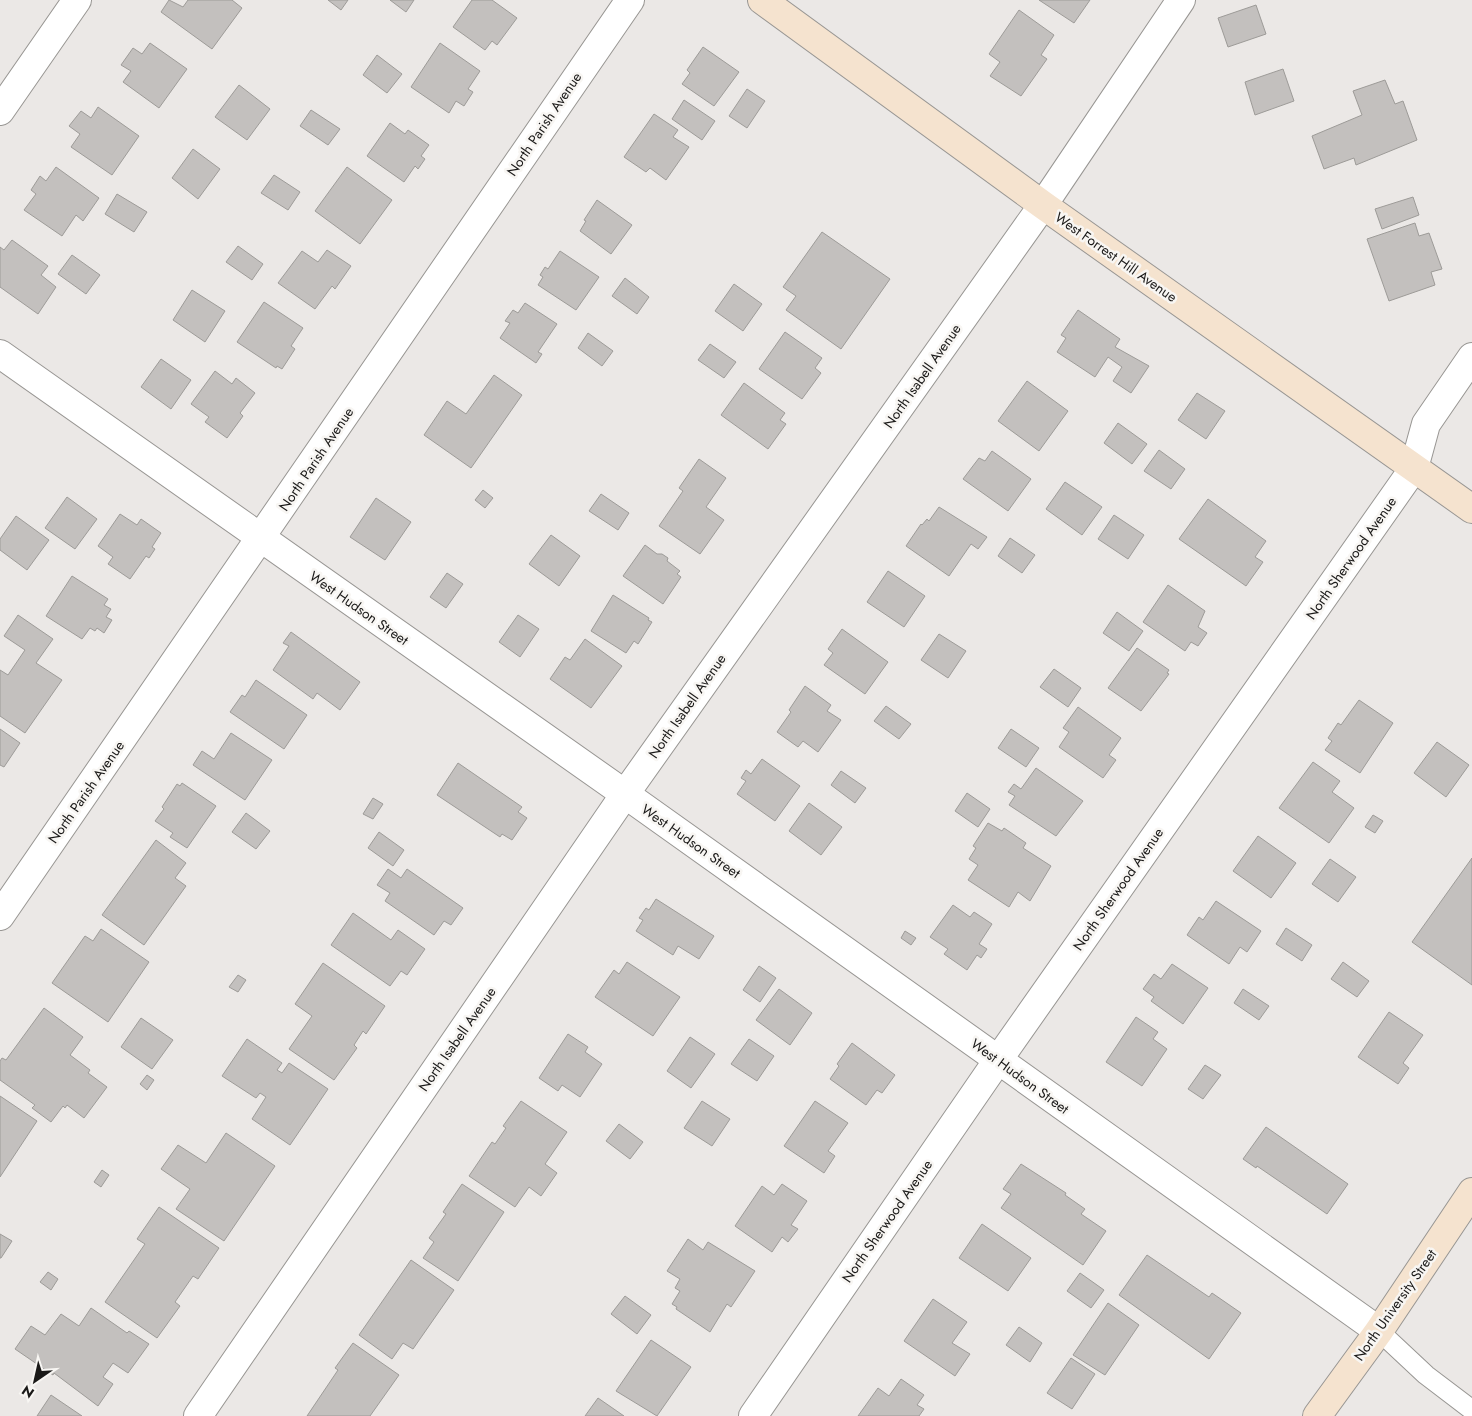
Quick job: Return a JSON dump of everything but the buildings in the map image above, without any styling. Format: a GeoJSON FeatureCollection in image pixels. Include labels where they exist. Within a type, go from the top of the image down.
{"type":"FeatureCollection","features":[{"type":"Feature","properties":{"kind":"main road","name":"West Forrest Hill Avenue"},"geometry":{"type":"LineString","coordinates":[[762,0],[1043,205],[1472,509]]}},
{"type":"Feature","properties":{"kind":"main road","name":"North University Street"},"geometry":{"type":"LineString","coordinates":[[1316,1416],[1379,1331],[1472,1192]]}},
{"type":"Feature","properties":{"kind":"street"},"geometry":{"type":"LineString","coordinates":[[0,111],[77,0]]}},
{"type":"Feature","properties":{"kind":"street","name":"North Parish Avenue"},"geometry":{"type":"LineString","coordinates":[[0,916],[630,0]]}},
{"type":"Feature","properties":{"kind":"street","name":"North Isabell Avenue"},"geometry":{"type":"LineString","coordinates":[[198,1416],[625,794],[1043,205],[1182,0]]}},
{"type":"Feature","properties":{"kind":"street","name":"West Hudson Street"},"geometry":{"type":"LineString","coordinates":[[0,354],[625,794],[1379,1331]]}},
{"type":"Feature","properties":{"kind":"street","name":"North Sherwood Avenue"},"geometry":{"type":"LineString","coordinates":[[753,1416],[998,1060],[1414,468],[1426,424],[1472,357]]}},
{"type":"Feature","properties":{"kind":"lane"},"geometry":{"type":"LineString","coordinates":[[1379,1331],[1426,1375],[1472,1410]]}}]}
